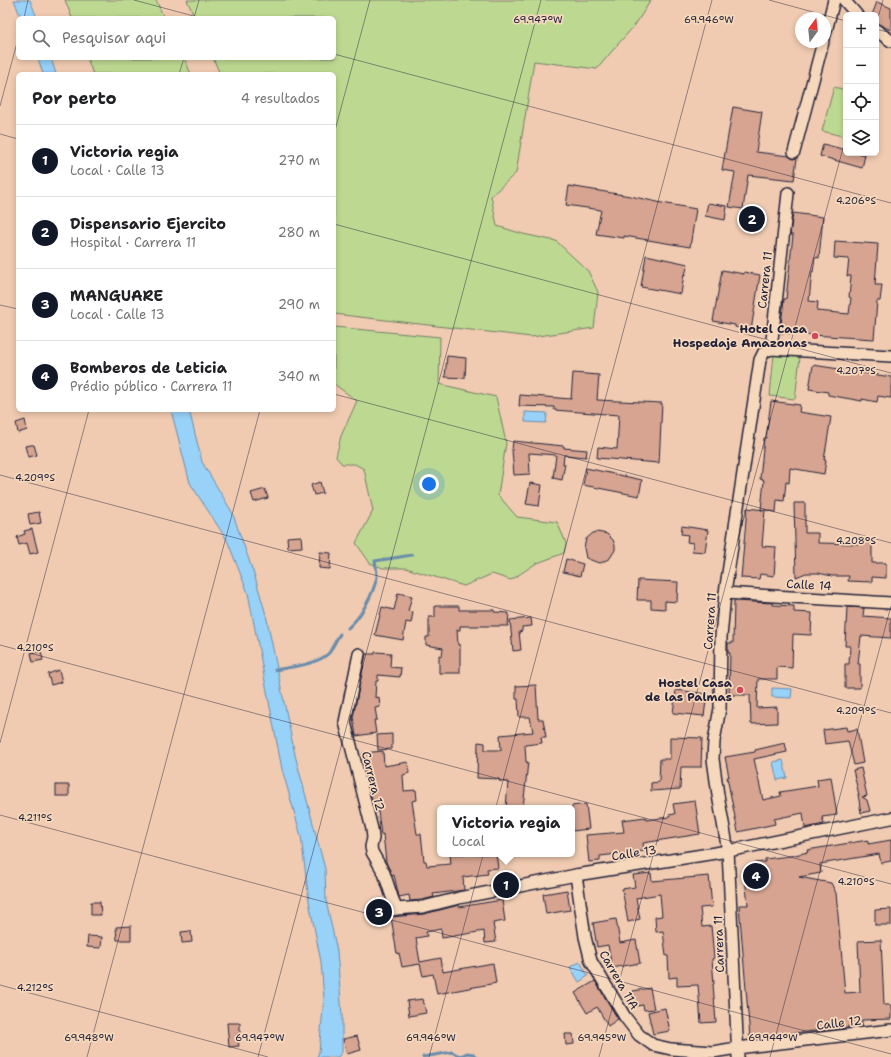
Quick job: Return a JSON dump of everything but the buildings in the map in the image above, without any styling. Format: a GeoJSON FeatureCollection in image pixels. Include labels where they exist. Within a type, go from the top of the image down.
{"type":"FeatureCollection","features":[{"type":"Feature","properties":{"kind":"street"},"geometry":{"type":"LineString","coordinates":[[831,12],[834,0]]}},
{"type":"Feature","properties":{"kind":"street"},"geometry":{"type":"LineString","coordinates":[[844,0],[854,12]]}},
{"type":"Feature","properties":{"kind":"street"},"geometry":{"type":"LineString","coordinates":[[879,32],[891,41]]}},
{"type":"Feature","properties":{"kind":"street"},"geometry":{"type":"LineString","coordinates":[[794,152],[821,48]]}},
{"type":"Feature","properties":{"kind":"street","name":"Carrera 11"},"geometry":{"type":"LineString","coordinates":[[737,1052],[728,851],[713,759],[714,741],[720,708],[721,637],[725,593],[760,360],[764,352],[771,349],[788,193]]}},
{"type":"Feature","properties":{"kind":"street"},"geometry":{"type":"LineString","coordinates":[[771,349],[891,356]]}},
{"type":"Feature","properties":{"kind":"street","name":"Calle 14"},"geometry":{"type":"LineString","coordinates":[[725,593],[891,603]]}},
{"type":"Feature","properties":{"kind":"street","name":"Carrera 12"},"geometry":{"type":"LineString","coordinates":[[359,654],[345,722],[372,829],[372,852],[384,873],[396,909]]}},
{"type":"Feature","properties":{"kind":"street","name":"Calle 13"},"geometry":{"type":"LineString","coordinates":[[381,912],[396,909],[423,907],[459,898],[576,875],[728,851],[891,818]]}},
{"type":"Feature","properties":{"kind":"street","name":"Carrera 11A"},"geometry":{"type":"LineString","coordinates":[[576,875],[585,937],[591,961],[625,1017],[639,1035],[653,1045],[671,1049]]}},
{"type":"Feature","properties":{"kind":"street","name":"Calle 12"},"geometry":{"type":"LineString","coordinates":[[671,1049],[737,1052],[891,1030]]}},
{"type":"Feature","properties":{"kind":"green space"},"geometry":{"type":"Polygon","coordinates":[[[65,0],[156,0],[163,16],[71,16],[65,0]]]}},
{"type":"Feature","properties":{"kind":"green space"},"geometry":{"type":"Polygon","coordinates":[[[187,0],[651,0],[635,25],[597,69],[534,61],[516,173],[491,196],[497,226],[523,234],[556,241],[588,271],[598,292],[594,328],[531,337],[336,314],[336,72],[219,72],[214,60],[336,60],[336,16],[194,16],[187,0]]]}},
{"type":"Feature","properties":{"kind":"green space"},"geometry":{"type":"Polygon","coordinates":[[[88,60],[185,60],[190,72],[92,72],[88,60]]]}},
{"type":"Feature","properties":{"kind":"green space"},"geometry":{"type":"Polygon","coordinates":[[[834,87],[843,89],[843,136],[822,131],[834,87]]]}},
{"type":"Feature","properties":{"kind":"green space"},"geometry":{"type":"Polygon","coordinates":[[[336,327],[440,337],[439,384],[496,397],[506,443],[498,495],[517,517],[557,522],[566,543],[564,553],[535,564],[511,580],[492,574],[464,586],[406,568],[383,568],[370,563],[356,543],[373,511],[364,469],[355,464],[342,464],[336,457],[341,436],[357,401],[336,385],[336,327]]]}},
{"type":"Feature","properties":{"kind":"green space"},"geometry":{"type":"Polygon","coordinates":[[[774,354],[800,357],[795,399],[770,396],[774,354]]]}},
{"type":"Feature","properties":{"kind":"water"},"geometry":{"type":"Polygon","coordinates":[[[14,0],[30,0],[36,16],[20,16],[14,0]]]}},
{"type":"Feature","properties":{"kind":"water"},"geometry":{"type":"Polygon","coordinates":[[[39,60],[52,60],[55,72],[42,72],[39,60]]]}},
{"type":"Feature","properties":{"kind":"water"},"geometry":{"type":"Polygon","coordinates":[[[172,412],[190,412],[202,462],[232,512],[255,577],[266,615],[295,755],[325,869],[326,901],[337,951],[342,1016],[342,1052],[338,1057],[317,1057],[319,1052],[324,998],[321,962],[309,901],[301,836],[282,769],[248,593],[227,540],[190,483],[172,412]]]}},
{"type":"Feature","properties":{"kind":"water"},"geometry":{"type":"Polygon","coordinates":[[[525,412],[547,413],[546,423],[525,422],[525,412]]]}},
{"type":"Feature","properties":{"kind":"water"},"geometry":{"type":"Polygon","coordinates":[[[772,688],[792,689],[791,698],[772,697],[772,688]]]}},
{"type":"Feature","properties":{"kind":"water"},"geometry":{"type":"Polygon","coordinates":[[[783,760],[787,778],[777,780],[773,762],[783,760]]]}},
{"type":"Feature","properties":{"kind":"water"},"geometry":{"type":"Polygon","coordinates":[[[580,962],[588,976],[579,982],[570,967],[580,962]]]}},
{"type":"Feature","properties":{"kind":"waterway"},"geometry":{"type":"LineString","coordinates":[[348,628],[362,611],[373,590],[377,577],[375,561],[412,555]]}},
{"type":"Feature","properties":{"kind":"waterway"},"geometry":{"type":"LineString","coordinates":[[275,670],[311,663],[324,657],[329,653],[340,634]]}},
{"type":"Feature","properties":{"kind":"waterway"},"geometry":{"type":"LineString","coordinates":[[423,1057],[452,1052],[460,1056],[467,1053],[473,1054],[476,1057]]}},
{"type":"Feature","properties":{"kind":"place","name":"Dispensario Ejercito"},"geometry":{"type":"Point","coordinates":[752,219]}},
{"type":"Feature","properties":{"kind":"place","name":"Hotel Casa Hospedaje Amazonas"},"geometry":{"type":"Point","coordinates":[815,336]}},
{"type":"Feature","properties":{"kind":"place","name":"Hostel Casa de las Palmas"},"geometry":{"type":"Point","coordinates":[740,690]}},
{"type":"Feature","properties":{"kind":"place","name":"Bomberos de Leticia"},"geometry":{"type":"Point","coordinates":[756,876]}},
{"type":"Feature","properties":{"kind":"place","name":"Victoria regia"},"geometry":{"type":"Point","coordinates":[506,885]}},
{"type":"Feature","properties":{"kind":"place","name":"MANGUARE"},"geometry":{"type":"Point","coordinates":[379,912]}}]}
